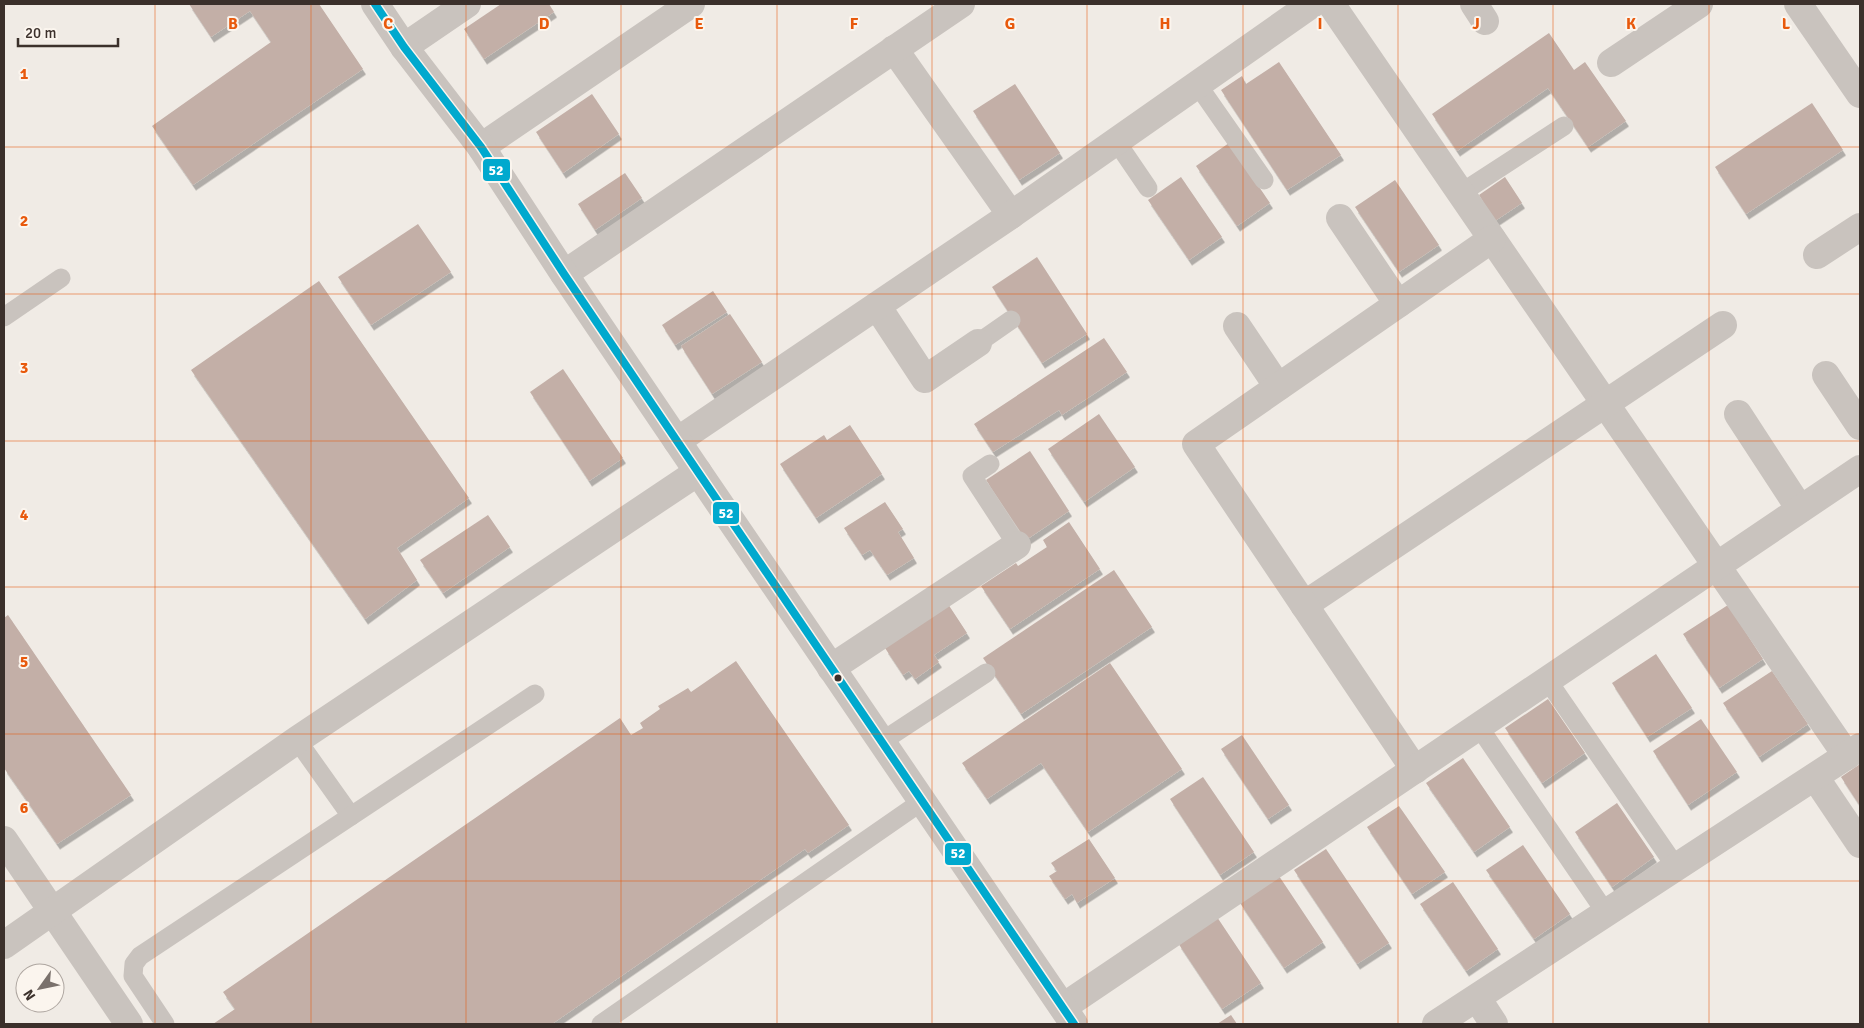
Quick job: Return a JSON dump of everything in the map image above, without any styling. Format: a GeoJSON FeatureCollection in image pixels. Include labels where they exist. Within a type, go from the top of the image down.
{"type":"FeatureCollection","features":[{"type":"Feature","properties":{"kind":"street"},"geometry":{"type":"LineString","coordinates":[[375,4],[404,47],[481,147],[564,274],[921,802],[1069,1016],[1415,770],[1800,509],[1856,480]]}},
{"type":"Feature","properties":{"kind":"street"},"geometry":{"type":"LineString","coordinates":[[404,47],[467,4]]}},
{"type":"Feature","properties":{"kind":"street"},"geometry":{"type":"LineString","coordinates":[[481,147],[690,4]]}},
{"type":"Feature","properties":{"kind":"street"},"geometry":{"type":"LineString","coordinates":[[564,274],[961,4]]}},
{"type":"Feature","properties":{"kind":"street"},"geometry":{"type":"LineString","coordinates":[[677,441],[1011,215],[1312,4]]}},
{"type":"Feature","properties":{"kind":"street"},"geometry":{"type":"LineString","coordinates":[[1331,4],[1716,566],[1853,752],[1436,1024]]}},
{"type":"Feature","properties":{"kind":"street"},"geometry":{"type":"LineString","coordinates":[[1611,63],[1700,4]]}},
{"type":"Feature","properties":{"kind":"street"},"geometry":{"type":"LineString","coordinates":[[1798,4],[1860,94]]}},
{"type":"Feature","properties":{"kind":"street"},"geometry":{"type":"LineString","coordinates":[[894,49],[1011,215]]}},
{"type":"Feature","properties":{"kind":"street"},"geometry":{"type":"LineString","coordinates":[[1340,218],[1398,304]]}},
{"type":"Feature","properties":{"kind":"street"},"geometry":{"type":"LineString","coordinates":[[1817,256],[1860,226]]}},
{"type":"Feature","properties":{"kind":"street"},"geometry":{"type":"LineString","coordinates":[[1415,770],[1196,444],[1492,240]]}},
{"type":"Feature","properties":{"kind":"street"},"geometry":{"type":"LineString","coordinates":[[877,306],[926,378],[978,343]]}},
{"type":"Feature","properties":{"kind":"street"},"geometry":{"type":"LineString","coordinates":[[1304,605],[1723,325]]}},
{"type":"Feature","properties":{"kind":"street"},"geometry":{"type":"LineString","coordinates":[[1237,326],[1278,387]]}},
{"type":"Feature","properties":{"kind":"street"},"geometry":{"type":"LineString","coordinates":[[1826,375],[1860,426]]}},
{"type":"Feature","properties":{"kind":"street"},"geometry":{"type":"LineString","coordinates":[[1738,414],[1800,509]]}},
{"type":"Feature","properties":{"kind":"street"},"geometry":{"type":"LineString","coordinates":[[4,945],[297,740],[698,472]]}},
{"type":"Feature","properties":{"kind":"street"},"geometry":{"type":"LineString","coordinates":[[831,668],[1017,545]]}},
{"type":"Feature","properties":{"kind":"street"},"geometry":{"type":"LineString","coordinates":[[1815,777],[1860,844]]}},
{"type":"Feature","properties":{"kind":"street"},"geometry":{"type":"LineString","coordinates":[[4,840],[129,1024]]}},
{"type":"Feature","properties":{"kind":"street"},"geometry":{"type":"LineString","coordinates":[[1477,998],[1494,1024]]}},
{"type":"Feature","properties":{"kind":"lane"},"geometry":{"type":"LineString","coordinates":[[1197,84],[1264,180]]}},
{"type":"Feature","properties":{"kind":"lane"},"geometry":{"type":"LineString","coordinates":[[1461,193],[1564,126]]}},
{"type":"Feature","properties":{"kind":"lane"},"geometry":{"type":"LineString","coordinates":[[1116,141],[1148,188]]}},
{"type":"Feature","properties":{"kind":"lane"},"geometry":{"type":"LineString","coordinates":[[4,317],[61,278]]}},
{"type":"Feature","properties":{"kind":"lane"},"geometry":{"type":"LineString","coordinates":[[978,343],[1011,320]]}},
{"type":"Feature","properties":{"kind":"lane"},"geometry":{"type":"LineString","coordinates":[[990,464],[972,476],[1017,545]]}},
{"type":"Feature","properties":{"kind":"lane"},"geometry":{"type":"LineString","coordinates":[[881,742],[986,673]]}},
{"type":"Feature","properties":{"kind":"lane"},"geometry":{"type":"LineString","coordinates":[[1548,681],[1676,867]]}},
{"type":"Feature","properties":{"kind":"lane"},"geometry":{"type":"LineString","coordinates":[[165,1024],[133,976],[134,964],[140,956],[535,694]]}},
{"type":"Feature","properties":{"kind":"lane"},"geometry":{"type":"LineString","coordinates":[[1479,727],[1606,913]]}},
{"type":"Feature","properties":{"kind":"lane"},"geometry":{"type":"LineString","coordinates":[[297,740],[351,816]]}},
{"type":"Feature","properties":{"kind":"lane"},"geometry":{"type":"LineString","coordinates":[[600,1024],[921,802]]}},
{"type":"Feature","properties":{"kind":"building"},"geometry":{"type":"Polygon","coordinates":[[[189,4],[319,4],[363,69],[193,185],[152,126],[271,42],[250,11],[211,37],[189,4]]]}},
{"type":"Feature","properties":{"kind":"building"},"geometry":{"type":"Polygon","coordinates":[[[501,4],[549,4],[554,12],[484,59],[464,29],[501,4]]]}},
{"type":"Feature","properties":{"kind":"building"},"geometry":{"type":"Polygon","coordinates":[[[1549,33],[1574,70],[1585,62],[1626,121],[1588,147],[1548,88],[1457,151],[1432,114],[1549,33]]]}},
{"type":"Feature","properties":{"kind":"building"},"geometry":{"type":"Polygon","coordinates":[[[1279,62],[1341,155],[1287,190],[1221,90],[1242,76],[1246,84],[1279,62]]]}},
{"type":"Feature","properties":{"kind":"building"},"geometry":{"type":"Polygon","coordinates":[[[1015,84],[1060,153],[1019,180],[973,111],[1015,84]]]}},
{"type":"Feature","properties":{"kind":"building"},"geometry":{"type":"Polygon","coordinates":[[[592,94],[619,134],[563,173],[536,132],[592,94]]]}},
{"type":"Feature","properties":{"kind":"building"},"geometry":{"type":"Polygon","coordinates":[[[1812,103],[1843,150],[1746,214],[1715,167],[1812,103]]]}},
{"type":"Feature","properties":{"kind":"building"},"geometry":{"type":"Polygon","coordinates":[[[1229,143],[1270,203],[1237,226],[1196,166],[1229,143]]]}},
{"type":"Feature","properties":{"kind":"building"},"geometry":{"type":"Polygon","coordinates":[[[625,173],[642,198],[595,230],[578,204],[625,173]]]}},
{"type":"Feature","properties":{"kind":"building"},"geometry":{"type":"Polygon","coordinates":[[[1181,177],[1222,237],[1189,260],[1148,200],[1181,177]]]}},
{"type":"Feature","properties":{"kind":"building"},"geometry":{"type":"Polygon","coordinates":[[[1505,177],[1522,203],[1495,221],[1479,195],[1505,177]]]}},
{"type":"Feature","properties":{"kind":"building"},"geometry":{"type":"Polygon","coordinates":[[[1395,180],[1439,245],[1399,272],[1355,207],[1395,180]]]}},
{"type":"Feature","properties":{"kind":"building"},"geometry":{"type":"Polygon","coordinates":[[[418,224],[451,272],[371,325],[338,277],[418,224]]]}},
{"type":"Feature","properties":{"kind":"building"},"geometry":{"type":"Polygon","coordinates":[[[1037,257],[1087,334],[1042,363],[992,287],[1037,257]]]}},
{"type":"Feature","properties":{"kind":"building"},"geometry":{"type":"Polygon","coordinates":[[[319,281],[469,498],[397,548],[417,580],[365,619],[191,370],[319,281]]]}},
{"type":"Feature","properties":{"kind":"building"},"geometry":{"type":"Polygon","coordinates":[[[713,291],[727,312],[675,345],[662,325],[713,291]]]}},
{"type":"Feature","properties":{"kind":"building"},"geometry":{"type":"Polygon","coordinates":[[[730,314],[762,362],[712,394],[681,346],[730,314]]]}},
{"type":"Feature","properties":{"kind":"building"},"geometry":{"type":"Polygon","coordinates":[[[1104,338],[1127,372],[1062,415],[1059,410],[993,452],[974,424],[1104,338]]]}},
{"type":"Feature","properties":{"kind":"building"},"geometry":{"type":"Polygon","coordinates":[[[563,369],[623,458],[589,481],[530,392],[563,369]]]}},
{"type":"Feature","properties":{"kind":"building"},"geometry":{"type":"Polygon","coordinates":[[[1099,414],[1135,467],[1084,502],[1048,449],[1099,414]]]}},
{"type":"Feature","properties":{"kind":"building"},"geometry":{"type":"Polygon","coordinates":[[[850,425],[882,474],[816,518],[780,464],[824,435],[827,440],[850,425]]]}},
{"type":"Feature","properties":{"kind":"building"},"geometry":{"type":"Polygon","coordinates":[[[1030,451],[1069,511],[1026,540],[986,480],[1030,451]]]}},
{"type":"Feature","properties":{"kind":"building"},"geometry":{"type":"Polygon","coordinates":[[[885,502],[903,529],[898,532],[914,558],[887,575],[870,550],[862,555],[844,528],[885,502]]]}},
{"type":"Feature","properties":{"kind":"building"},"geometry":{"type":"Polygon","coordinates":[[[488,515],[510,547],[443,593],[420,560],[488,515]]]}},
{"type":"Feature","properties":{"kind":"building"},"geometry":{"type":"Polygon","coordinates":[[[1069,522],[1100,569],[1010,629],[981,586],[1016,563],[1018,566],[1047,547],[1043,540],[1069,522]]]}},
{"type":"Feature","properties":{"kind":"building"},"geometry":{"type":"Polygon","coordinates":[[[1114,570],[1152,627],[1021,714],[983,658],[1114,570]]]}},
{"type":"Feature","properties":{"kind":"building"},"geometry":{"type":"Polygon","coordinates":[[[948,604],[967,633],[934,655],[939,662],[915,679],[909,671],[903,675],[885,648],[948,604]]]}},
{"type":"Feature","properties":{"kind":"building"},"geometry":{"type":"Polygon","coordinates":[[[1728,605],[1763,659],[1719,688],[1683,634],[1728,605]]]}},
{"type":"Feature","properties":{"kind":"building"},"geometry":{"type":"Polygon","coordinates":[[[8,615],[131,795],[57,844],[4,768],[4,618],[8,615]]]}},
{"type":"Feature","properties":{"kind":"building"},"geometry":{"type":"Polygon","coordinates":[[[1656,654],[1692,708],[1647,737],[1612,683],[1656,654]]]}},
{"type":"Feature","properties":{"kind":"building"},"geometry":{"type":"Polygon","coordinates":[[[736,661],[849,825],[808,853],[805,849],[552,1024],[213,1024],[235,1009],[223,992],[620,718],[631,735],[643,728],[640,723],[660,709],[658,706],[688,688],[691,692],[736,661]]]}},
{"type":"Feature","properties":{"kind":"building"},"geometry":{"type":"Polygon","coordinates":[[[1110,663],[1182,769],[1088,832],[1041,763],[987,799],[962,763],[1110,663]]]}},
{"type":"Feature","properties":{"kind":"building"},"geometry":{"type":"Polygon","coordinates":[[[1772,671],[1808,724],[1759,757],[1723,703],[1772,671]]]}},
{"type":"Feature","properties":{"kind":"building"},"geometry":{"type":"Polygon","coordinates":[[[1548,699],[1585,753],[1542,783],[1505,728],[1548,699]]]}},
{"type":"Feature","properties":{"kind":"building"},"geometry":{"type":"Polygon","coordinates":[[[1701,719],[1737,772],[1688,805],[1653,751],[1701,719]]]}},
{"type":"Feature","properties":{"kind":"building"},"geometry":{"type":"Polygon","coordinates":[[[1242,735],[1289,805],[1268,819],[1221,749],[1242,735]]]}},
{"type":"Feature","properties":{"kind":"building"},"geometry":{"type":"Polygon","coordinates":[[[1463,758],[1510,827],[1474,852],[1426,783],[1463,758]]]}},
{"type":"Feature","properties":{"kind":"building"},"geometry":{"type":"Polygon","coordinates":[[[1860,764],[1860,806],[1841,777],[1860,764]]]}},
{"type":"Feature","properties":{"kind":"building"},"geometry":{"type":"Polygon","coordinates":[[[1203,777],[1254,852],[1220,875],[1170,799],[1203,777]]]}},
{"type":"Feature","properties":{"kind":"building"},"geometry":{"type":"Polygon","coordinates":[[[1617,803],[1654,857],[1612,887],[1575,832],[1617,803]]]}},
{"type":"Feature","properties":{"kind":"building"},"geometry":{"type":"Polygon","coordinates":[[[1399,806],[1445,872],[1412,894],[1367,827],[1399,806]]]}},
{"type":"Feature","properties":{"kind":"building"},"geometry":{"type":"Polygon","coordinates":[[[1089,839],[1115,878],[1077,903],[1072,894],[1065,899],[1049,876],[1057,871],[1051,863],[1089,839]]]}},
{"type":"Feature","properties":{"kind":"building"},"geometry":{"type":"Polygon","coordinates":[[[1523,845],[1570,914],[1534,939],[1486,870],[1523,845]]]}},
{"type":"Feature","properties":{"kind":"building"},"geometry":{"type":"Polygon","coordinates":[[[1326,849],[1389,943],[1357,964],[1294,870],[1326,849]]]}},
{"type":"Feature","properties":{"kind":"building"},"geometry":{"type":"Polygon","coordinates":[[[1279,876],[1323,942],[1284,968],[1240,903],[1279,876]]]}},
{"type":"Feature","properties":{"kind":"building"},"geometry":{"type":"Polygon","coordinates":[[[1453,882],[1498,949],[1466,971],[1420,904],[1453,882]]]}},
{"type":"Feature","properties":{"kind":"building"},"geometry":{"type":"Polygon","coordinates":[[[1217,917],[1261,983],[1222,1009],[1178,943],[1217,917]]]}},
{"type":"Feature","properties":{"kind":"building"},"geometry":{"type":"Polygon","coordinates":[[[1231,1015],[1237,1024],[1217,1024],[1231,1015]]]}},
{"type":"Feature","properties":{"kind":"transit line","name":"52"},"geometry":{"type":"LineString","coordinates":[[375,4],[404,47],[481,147],[564,274],[1074,1024]]}}]}
